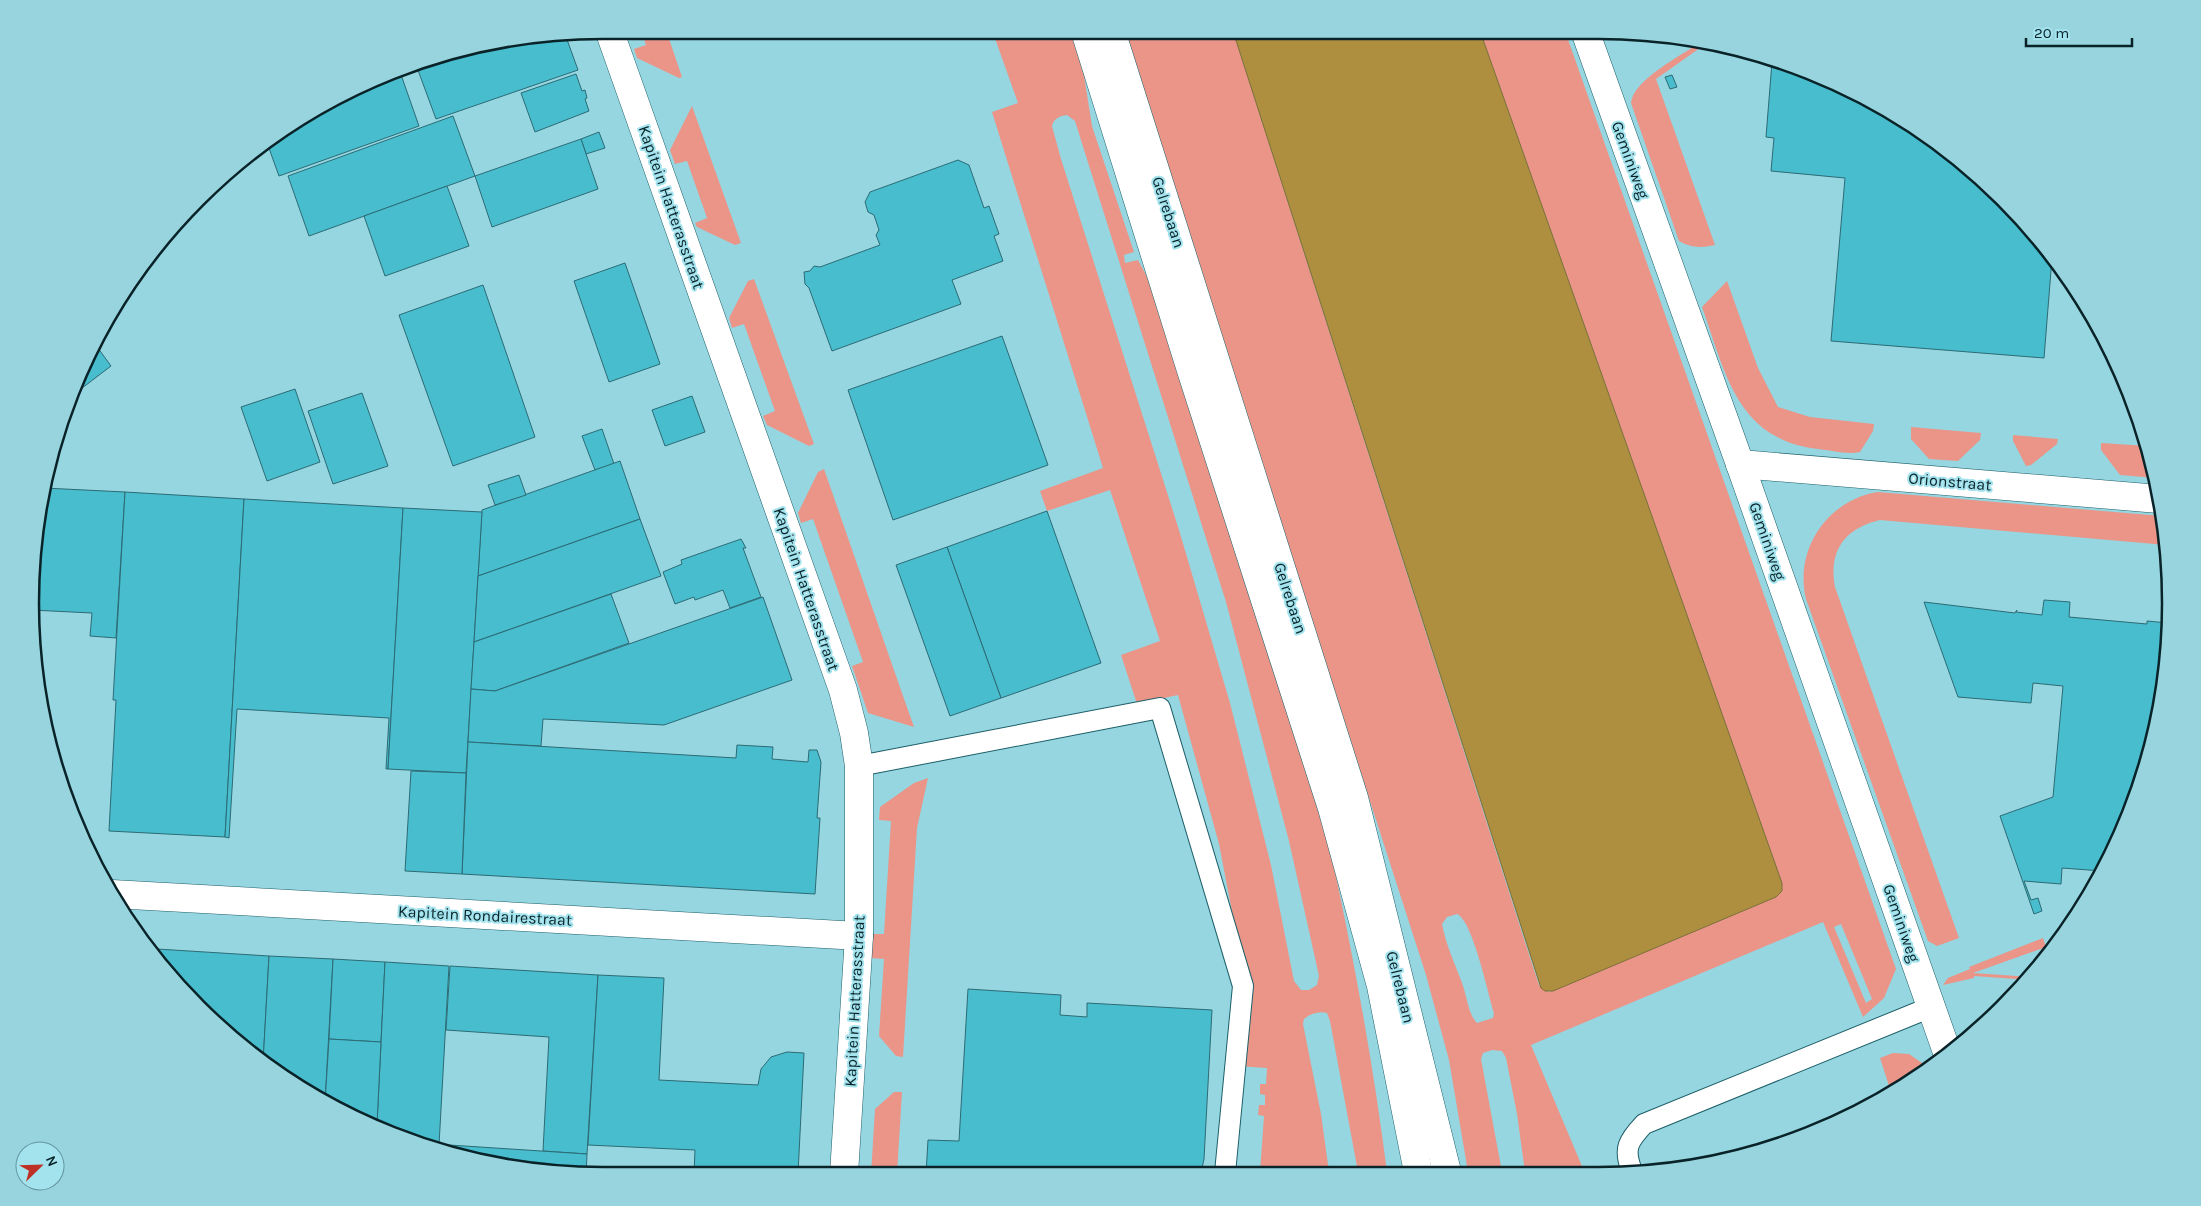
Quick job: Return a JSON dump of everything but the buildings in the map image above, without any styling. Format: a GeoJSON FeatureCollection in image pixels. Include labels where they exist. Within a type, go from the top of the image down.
{"type":"FeatureCollection","features":[{"type":"Feature","properties":{"kind":"street","name":"Kapitein Hatterasstraat"},"geometry":{"type":"LineString","coordinates":[[612,39],[843,690],[854,734],[859,766],[859,936],[844,1167]]}},
{"type":"Feature","properties":{"kind":"street","name":"Gelrebaan"},"geometry":{"type":"LineString","coordinates":[[1088,39],[1191,370],[1332,808],[1381,986],[1417,1167]]}},
{"type":"Feature","properties":{"kind":"street","name":"Gelrebaan"},"geometry":{"type":"LineString","coordinates":[[1114,39],[1354,798],[1446,1167]]}},
{"type":"Feature","properties":{"kind":"street","name":"Geminiweg"},"geometry":{"type":"LineString","coordinates":[[1588,39],[1945,1047]]}},
{"type":"Feature","properties":{"kind":"street","name":"Orionstraat"},"geometry":{"type":"LineString","coordinates":[[1740,464],[2152,498]]}},
{"type":"Feature","properties":{"kind":"street","name":"Kapitein Rondairestraat"},"geometry":{"type":"LineString","coordinates":[[120,894],[859,936]]}},
{"type":"Feature","properties":{"kind":"lane"},"geometry":{"type":"LineString","coordinates":[[859,766],[1160,708],[1244,986],[1226,1167]]}},
{"type":"Feature","properties":{"kind":"lane"},"geometry":{"type":"LineString","coordinates":[[1630,1166],[1626,1156],[1630,1138],[1644,1124],[1932,1007]]}},
{"type":"Feature","properties":{"kind":"shaded area"},"geometry":{"type":"Polygon","coordinates":[[[644,39],[669,39],[682,77],[679,78],[637,58],[634,49],[646,45],[644,39]]]}},
{"type":"Feature","properties":{"kind":"shaded area"},"geometry":{"type":"Polygon","coordinates":[[[995,39],[1078,39],[1092,126],[1134,252],[1124,255],[1125,263],[1138,260],[1168,316],[1329,844],[1362,1008],[1386,1167],[1357,1167],[1330,1021],[1327,1013],[1321,1012],[1306,1017],[1303,1024],[1321,1114],[1328,1167],[1260,1167],[1264,1116],[1258,1115],[1259,1105],[1265,1105],[1265,1095],[1260,1094],[1260,1084],[1266,1084],[1267,1068],[1237,1066],[1242,963],[1219,844],[1178,695],[1137,704],[1121,655],[1160,641],[1110,490],[1047,511],[1040,491],[1103,468],[992,112],[1018,103],[995,39]],[[1064,115],[1056,119],[1052,126],[1061,159],[1179,530],[1230,703],[1271,865],[1294,981],[1301,990],[1309,990],[1317,985],[1319,976],[1289,841],[1226,602],[1075,121],[1064,115]]]}},
{"type":"Feature","properties":{"kind":"shaded area"},"geometry":{"type":"Polygon","coordinates":[[[1125,39],[1236,39],[1532,964],[1539,985],[1549,992],[1776,897],[1782,883],[1483,39],[1568,39],[1896,969],[1884,998],[1863,1017],[1823,922],[1531,1045],[1582,1167],[1524,1167],[1517,1114],[1506,1058],[1502,1051],[1492,1050],[1483,1053],[1481,1059],[1501,1167],[1467,1167],[1449,1060],[1426,975],[1125,39]],[[1457,914],[1447,917],[1442,924],[1470,1010],[1477,1023],[1493,1018],[1494,1013],[1474,943],[1463,919],[1457,914]],[[1841,924],[1834,927],[1866,1003],[1872,999],[1841,924]]]}},
{"type":"Feature","properties":{"kind":"shaded area"},"geometry":{"type":"Polygon","coordinates":[[[1236,39],[1483,39],[1782,883],[1782,891],[1776,897],[1553,991],[1545,991],[1541,988],[1236,39]]]}},
{"type":"Feature","properties":{"kind":"shaded area"},"geometry":{"type":"Polygon","coordinates":[[[1692,47],[1699,49],[1656,79],[1715,245],[1700,247],[1679,241],[1631,103],[1634,94],[1640,86],[1671,61],[1692,47]]]}},
{"type":"Feature","properties":{"kind":"shaded area"},"geometry":{"type":"Polygon","coordinates":[[[692,106],[741,243],[735,245],[697,227],[695,223],[707,218],[687,161],[675,164],[670,150],[692,106]]]}},
{"type":"Feature","properties":{"kind":"shaded area"},"geometry":{"type":"Polygon","coordinates":[[[754,279],[814,444],[809,446],[767,425],[763,416],[775,411],[744,324],[732,328],[729,318],[748,281],[754,279]]]}},
{"type":"Feature","properties":{"kind":"shaded area"},"geometry":{"type":"Polygon","coordinates":[[[1727,281],[1758,368],[1778,407],[1810,417],[1874,424],[1873,431],[1860,452],[1839,452],[1790,443],[1769,432],[1751,417],[1738,399],[1727,378],[1702,307],[1727,281]]]}},
{"type":"Feature","properties":{"kind":"shaded area"},"geometry":{"type":"Polygon","coordinates":[[[1911,427],[1981,433],[1980,440],[1958,461],[1929,459],[1911,439],[1911,427]]]}},
{"type":"Feature","properties":{"kind":"shaded area"},"geometry":{"type":"Polygon","coordinates":[[[2013,435],[2058,439],[2057,444],[2031,465],[2026,466],[2013,441],[2013,435]]]}},
{"type":"Feature","properties":{"kind":"shaded area"},"geometry":{"type":"Polygon","coordinates":[[[2101,443],[2139,445],[2148,477],[2120,475],[2101,450],[2101,443]]]}},
{"type":"Feature","properties":{"kind":"shaded area"},"geometry":{"type":"Polygon","coordinates":[[[824,469],[914,727],[868,713],[852,666],[863,662],[813,519],[801,523],[798,513],[818,472],[824,469]]]}},
{"type":"Feature","properties":{"kind":"shaded area"},"geometry":{"type":"Polygon","coordinates":[[[1878,492],[2155,515],[2159,544],[1880,520],[1857,529],[1842,543],[1837,552],[1833,574],[1835,587],[1959,938],[1937,946],[1928,941],[1806,599],[1805,563],[1810,546],[1818,530],[1830,516],[1844,505],[1860,497],[1878,492]]]}},
{"type":"Feature","properties":{"kind":"shaded area"},"geometry":{"type":"Polygon","coordinates":[[[928,778],[917,828],[903,1057],[896,1056],[879,1036],[884,959],[871,958],[873,934],[884,934],[891,821],[879,820],[880,807],[914,783],[928,778]]]}},
{"type":"Feature","properties":{"kind":"shaded area"},"geometry":{"type":"Polygon","coordinates":[[[2043,938],[2046,946],[1973,973],[2021,976],[2018,979],[1974,976],[1974,978],[1943,985],[1948,978],[1970,969],[1969,967],[2043,938]]]}},
{"type":"Feature","properties":{"kind":"shaded area"},"geometry":{"type":"Polygon","coordinates":[[[1893,1053],[1909,1054],[1923,1064],[1889,1086],[1880,1058],[1893,1053]]]}},
{"type":"Feature","properties":{"kind":"shaded area"},"geometry":{"type":"Polygon","coordinates":[[[894,1092],[902,1092],[897,1167],[871,1167],[875,1109],[894,1092]]]}}]}
